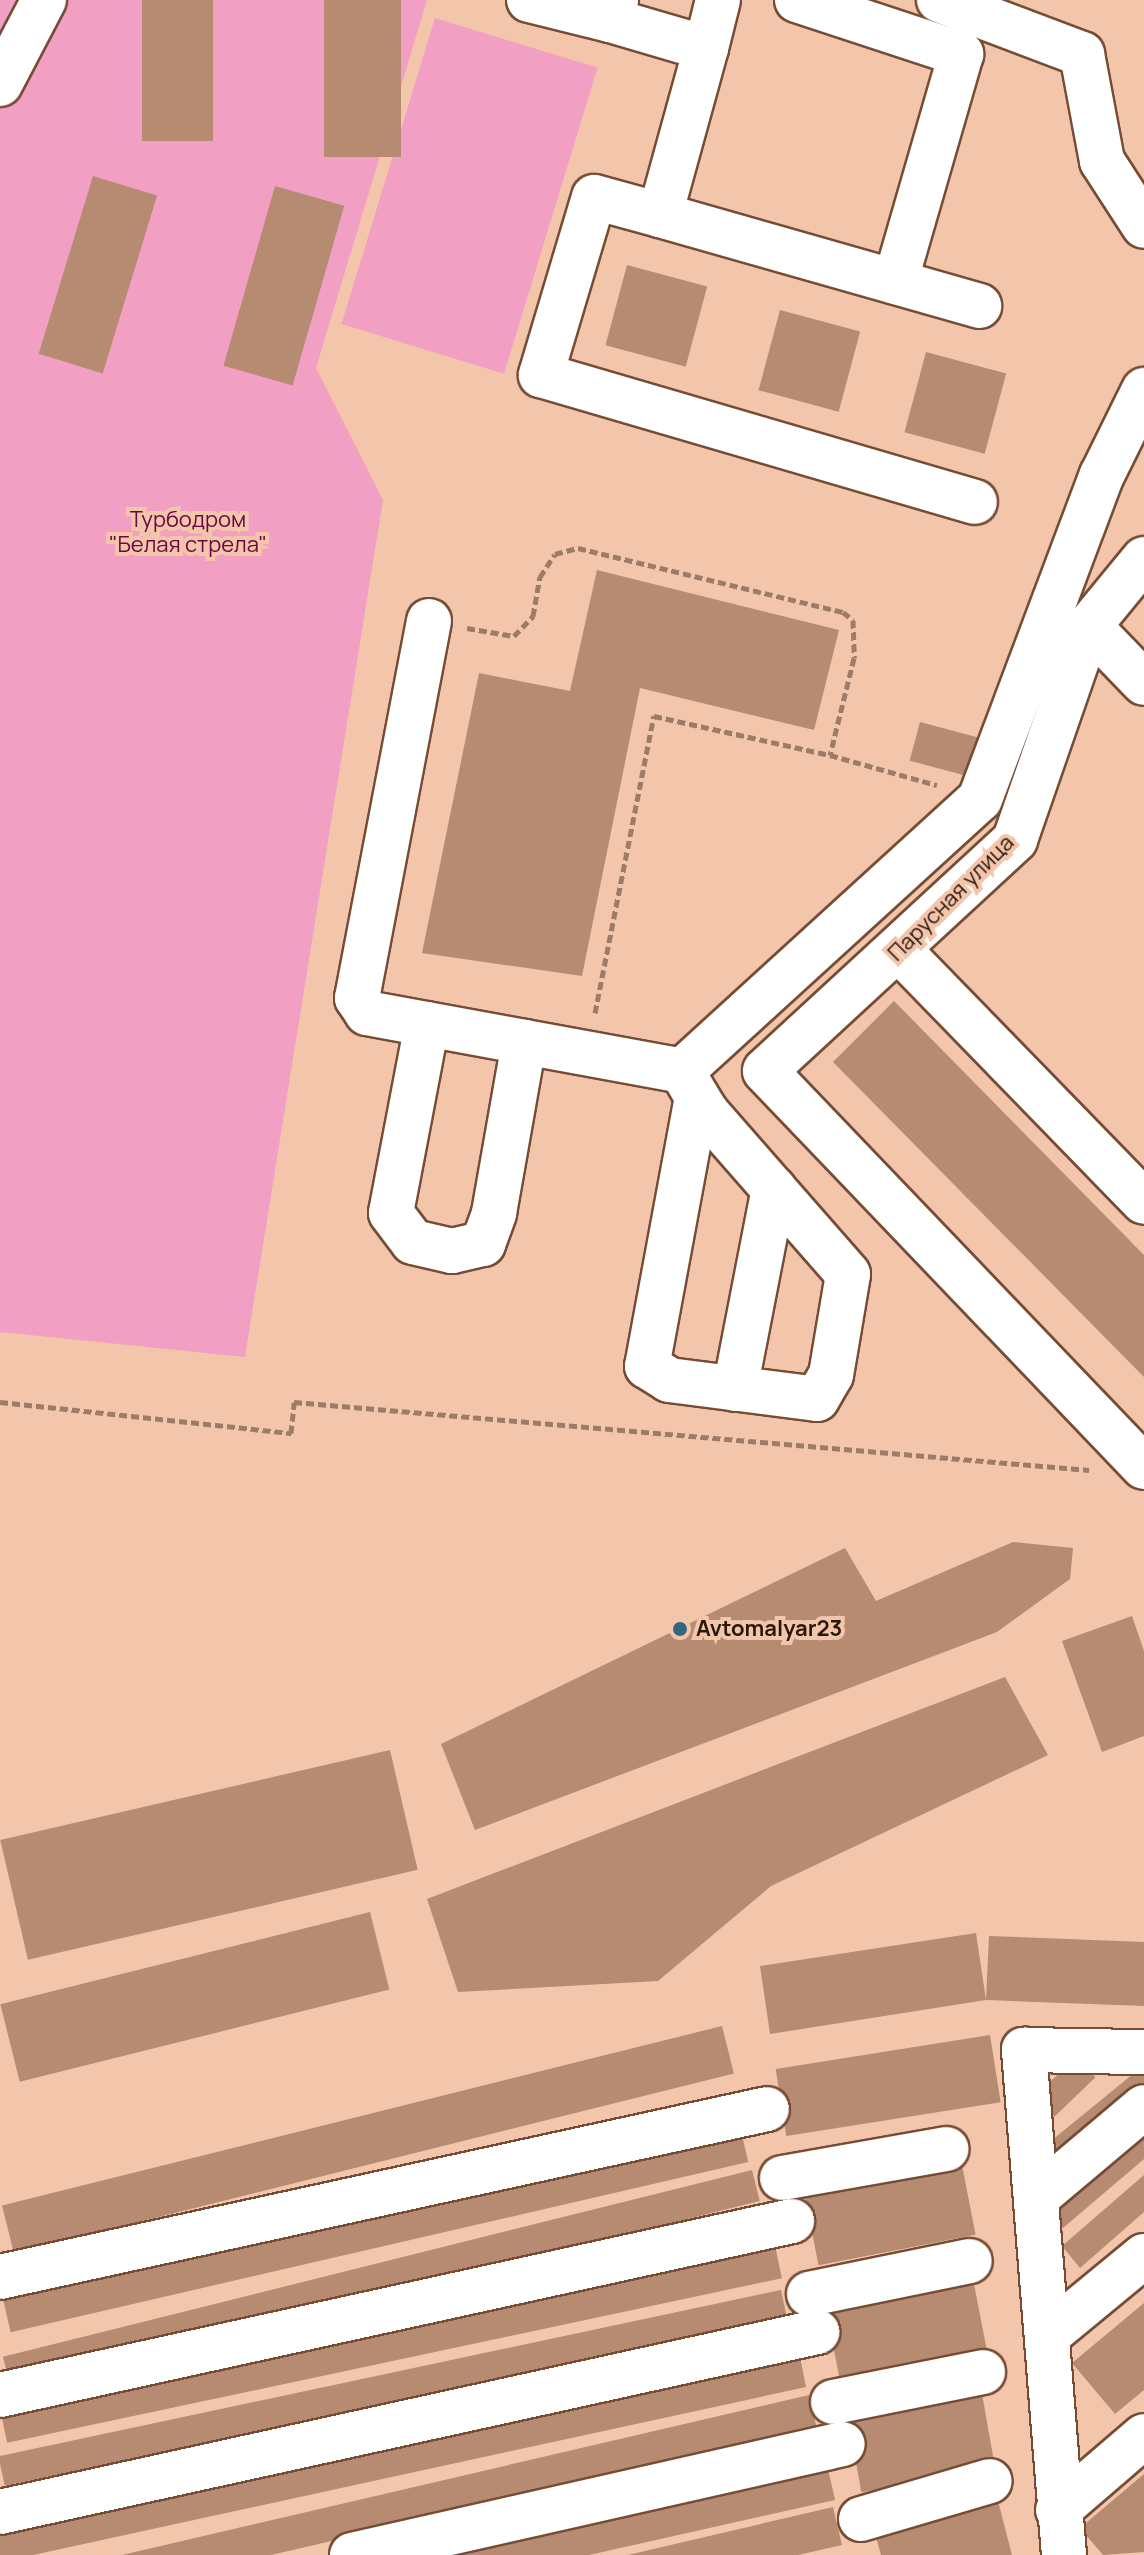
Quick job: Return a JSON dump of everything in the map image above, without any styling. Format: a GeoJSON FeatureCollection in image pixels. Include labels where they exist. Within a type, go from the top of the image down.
{"type":"FeatureCollection","features":[{"type":"Feature","properties":{"kind":"street"},"geometry":{"type":"LineString","coordinates":[[0,84],[44,0]]}},
{"type":"Feature","properties":{"kind":"street"},"geometry":{"type":"LineString","coordinates":[[529,0],[613,10],[706,48]]}},
{"type":"Feature","properties":{"kind":"street"},"geometry":{"type":"LineString","coordinates":[[660,215],[718,0]]}},
{"type":"Feature","properties":{"kind":"street"},"geometry":{"type":"LineString","coordinates":[[797,0],[961,54],[895,282]]}},
{"type":"Feature","properties":{"kind":"street"},"geometry":{"type":"LineString","coordinates":[[939,0],[1082,54],[1102,161],[1144,226]]}},
{"type":"Feature","properties":{"kind":"street"},"geometry":{"type":"LineString","coordinates":[[975,502],[541,375],[594,197],[979,306]]}},
{"type":"Feature","properties":{"kind":"street"},"geometry":{"type":"LineString","coordinates":[[429,621],[357,998],[367,1013],[587,1054],[689,1084],[848,1274],[831,1375],[817,1399],[669,1380],[647,1366],[689,1084],[980,799],[1102,475],[1144,390]]}},
{"type":"Feature","properties":{"kind":"street","name":"Парусная улица"},"geometry":{"type":"LineString","coordinates":[[1135,1458],[765,1071],[1015,840],[1089,626],[1144,559]]}},
{"type":"Feature","properties":{"kind":"street"},"geometry":{"type":"LineString","coordinates":[[1089,626],[1144,683]]}},
{"type":"Feature","properties":{"kind":"street"},"geometry":{"type":"LineString","coordinates":[[899,950],[1144,1202]]}},
{"type":"Feature","properties":{"kind":"street"},"geometry":{"type":"LineString","coordinates":[[427,1024],[391,1213],[413,1242],[452,1251],[483,1244],[494,1213],[524,1042]]}},
{"type":"Feature","properties":{"kind":"street"},"geometry":{"type":"LineString","coordinates":[[735,1389],[774,1189]]}},
{"type":"Feature","properties":{"kind":"street"},"geometry":{"type":"LineString","coordinates":[[1064,2555],[1058,2510],[1048,2335],[1024,2050],[1144,2052]]}},
{"type":"Feature","properties":{"kind":"street"},"geometry":{"type":"LineString","coordinates":[[1036,2198],[1144,2107]]}},
{"type":"Feature","properties":{"kind":"street"},"geometry":{"type":"LineString","coordinates":[[0,2277],[767,2109]]}},
{"type":"Feature","properties":{"kind":"street"},"geometry":{"type":"LineString","coordinates":[[782,2178],[946,2149]]}},
{"type":"Feature","properties":{"kind":"street"},"geometry":{"type":"LineString","coordinates":[[0,2395],[792,2221]]}},
{"type":"Feature","properties":{"kind":"street"},"geometry":{"type":"LineString","coordinates":[[1048,2335],[1144,2256]]}},
{"type":"Feature","properties":{"kind":"street"},"geometry":{"type":"LineString","coordinates":[[0,2512],[813,2313],[970,2261]]}},
{"type":"Feature","properties":{"kind":"street"},"geometry":{"type":"LineString","coordinates":[[833,2402],[983,2372]]}},
{"type":"Feature","properties":{"kind":"street"},"geometry":{"type":"LineString","coordinates":[[1058,2510],[1144,2436]]}},
{"type":"Feature","properties":{"kind":"street"},"geometry":{"type":"LineString","coordinates":[[352,2555],[843,2444]]}},
{"type":"Feature","properties":{"kind":"street"},"geometry":{"type":"LineString","coordinates":[[861,2519],[990,2481]]}},
{"type":"Feature","properties":{"kind":"path"},"geometry":{"type":"LineString","coordinates":[[429,621],[514,636],[533,616],[540,577],[555,554],[578,548],[843,612],[853,620],[854,658],[830,755]]}},
{"type":"Feature","properties":{"kind":"path"},"geometry":{"type":"LineString","coordinates":[[587,1054],[654,716],[830,755],[980,799]]}},
{"type":"Feature","properties":{"kind":"path"},"geometry":{"type":"LineString","coordinates":[[0,1402],[291,1433],[294,1402],[1076,1474],[1135,1458]]}},
{"type":"Feature","properties":{"kind":"green space","name":"Турбодром \"Белая стрела\""},"geometry":{"type":"Polygon","coordinates":[[[0,0],[427,0],[316,368],[383,500],[245,1357],[0,1332],[0,0]]]}},
{"type":"Feature","properties":{"kind":"green space"},"geometry":{"type":"Polygon","coordinates":[[[435,18],[598,68],[504,374],[341,324],[435,18]]]}},
{"type":"Feature","properties":{"kind":"building"},"geometry":{"type":"Polygon","coordinates":[[[142,0],[213,0],[213,141],[142,141],[142,0]]]}},
{"type":"Feature","properties":{"kind":"building"},"geometry":{"type":"Polygon","coordinates":[[[324,0],[401,0],[401,157],[324,157],[324,0]]]}},
{"type":"Feature","properties":{"kind":"building"},"geometry":{"type":"Polygon","coordinates":[[[93,176],[157,196],[103,373],[39,354],[93,176]]]}},
{"type":"Feature","properties":{"kind":"building"},"geometry":{"type":"Polygon","coordinates":[[[275,186],[344,206],[293,386],[223,366],[275,186]]]}},
{"type":"Feature","properties":{"kind":"building"},"geometry":{"type":"Polygon","coordinates":[[[627,265],[707,286],[686,367],[606,345],[627,265]]]}},
{"type":"Feature","properties":{"kind":"building"},"geometry":{"type":"Polygon","coordinates":[[[780,310],[860,331],[839,412],[759,390],[780,310]]]}},
{"type":"Feature","properties":{"kind":"building"},"geometry":{"type":"Polygon","coordinates":[[[926,352],[1006,373],[985,454],[905,432],[926,352]]]}},
{"type":"Feature","properties":{"kind":"building"},"geometry":{"type":"Polygon","coordinates":[[[597,570],[839,630],[814,730],[640,688],[582,976],[422,953],[479,673],[570,691],[597,570]]]}},
{"type":"Feature","properties":{"kind":"building"},"geometry":{"type":"Polygon","coordinates":[[[920,722],[983,739],[972,777],[910,761],[920,722]]]}},
{"type":"Feature","properties":{"kind":"building"},"geometry":{"type":"Polygon","coordinates":[[[894,1001],[1144,1255],[1144,1377],[833,1062],[894,1001]]]}},
{"type":"Feature","properties":{"kind":"building"},"geometry":{"type":"Polygon","coordinates":[[[1013,1542],[1073,1548],[1070,1579],[997,1632],[475,1830],[441,1744],[845,1548],[876,1601],[1013,1542]]]}},
{"type":"Feature","properties":{"kind":"building"},"geometry":{"type":"Polygon","coordinates":[[[1132,1616],[1144,1651],[1144,1736],[1102,1752],[1062,1641],[1132,1616]]]}},
{"type":"Feature","properties":{"kind":"building"},"geometry":{"type":"Polygon","coordinates":[[[1005,1677],[1048,1755],[771,1886],[658,1981],[458,1992],[427,1899],[1005,1677]]]}},
{"type":"Feature","properties":{"kind":"building"},"geometry":{"type":"Polygon","coordinates":[[[390,1750],[418,1870],[28,1960],[0,1840],[390,1750]]]}},
{"type":"Feature","properties":{"kind":"building"},"geometry":{"type":"Polygon","coordinates":[[[370,1912],[389,1990],[20,2082],[0,2004],[370,1912]]]}},
{"type":"Feature","properties":{"kind":"building"},"geometry":{"type":"Polygon","coordinates":[[[976,1933],[986,2000],[770,2034],[760,1966],[976,1933]]]}},
{"type":"Feature","properties":{"kind":"building"},"geometry":{"type":"Polygon","coordinates":[[[989,1936],[1144,1942],[1144,2006],[986,2000],[989,1936]]]}},
{"type":"Feature","properties":{"kind":"building"},"geometry":{"type":"Polygon","coordinates":[[[722,2026],[734,2074],[14,2253],[2,2206],[722,2026]]]}},
{"type":"Feature","properties":{"kind":"building"},"geometry":{"type":"Polygon","coordinates":[[[990,2035],[1001,2102],[786,2136],[776,2069],[990,2035]]]}},
{"type":"Feature","properties":{"kind":"building"},"geometry":{"type":"Polygon","coordinates":[[[1076,2057],[1095,2077],[1054,2117],[1035,2097],[1076,2057]]]}},
{"type":"Feature","properties":{"kind":"building"},"geometry":{"type":"Polygon","coordinates":[[[1144,2065],[1144,2088],[1045,2167],[1035,2154],[1144,2065]]]}},
{"type":"Feature","properties":{"kind":"building"},"geometry":{"type":"Polygon","coordinates":[[[1144,2116],[1144,2159],[1063,2228],[1041,2203],[1144,2116]]]}},
{"type":"Feature","properties":{"kind":"building"},"geometry":{"type":"Polygon","coordinates":[[[739,2122],[748,2162],[11,2332],[1,2292],[739,2122]]]}},
{"type":"Feature","properties":{"kind":"building"},"geometry":{"type":"Polygon","coordinates":[[[962,2165],[976,2235],[818,2265],[805,2196],[962,2165]]]}},
{"type":"Feature","properties":{"kind":"building"},"geometry":{"type":"Polygon","coordinates":[[[752,2170],[760,2201],[11,2388],[3,2357],[752,2170]]]}},
{"type":"Feature","properties":{"kind":"building"},"geometry":{"type":"Polygon","coordinates":[[[1144,2175],[1144,2212],[1080,2268],[1062,2246],[1144,2175]]]}},
{"type":"Feature","properties":{"kind":"building"},"geometry":{"type":"Polygon","coordinates":[[[774,2241],[782,2278],[7,2443],[0,2406],[774,2241]]]}},
{"type":"Feature","properties":{"kind":"building"},"geometry":{"type":"Polygon","coordinates":[[[973,2279],[988,2356],[841,2384],[826,2308],[973,2279]]]}},
{"type":"Feature","properties":{"kind":"building"},"geometry":{"type":"Polygon","coordinates":[[[781,2290],[787,2319],[5,2486],[0,2456],[781,2290]]]}},
{"type":"Feature","properties":{"kind":"building"},"geometry":{"type":"Polygon","coordinates":[[[1144,2303],[1144,2390],[1115,2414],[1072,2363],[1144,2303]]]}},
{"type":"Feature","properties":{"kind":"building"},"geometry":{"type":"Polygon","coordinates":[[[799,2352],[806,2387],[33,2555],[0,2555],[0,2526],[799,2352]]]}},
{"type":"Feature","properties":{"kind":"building"},"geometry":{"type":"Polygon","coordinates":[[[981,2388],[995,2469],[861,2492],[847,2412],[981,2388]]]}},
{"type":"Feature","properties":{"kind":"building"},"geometry":{"type":"Polygon","coordinates":[[[809,2395],[817,2429],[271,2555],[122,2555],[809,2395]]]}},
{"type":"Feature","properties":{"kind":"building"},"geometry":{"type":"Polygon","coordinates":[[[826,2460],[835,2500],[589,2555],[409,2555],[826,2460]]]}},
{"type":"Feature","properties":{"kind":"building"},"geometry":{"type":"Polygon","coordinates":[[[1144,2474],[1144,2552],[1103,2555],[1080,2528],[1144,2474]]]}},
{"type":"Feature","properties":{"kind":"building"},"geometry":{"type":"Polygon","coordinates":[[[997,2497],[1012,2555],[881,2555],[874,2530],[997,2497]]]}},
{"type":"Feature","properties":{"kind":"building"},"geometry":{"type":"Polygon","coordinates":[[[833,2507],[842,2545],[798,2555],[628,2555],[833,2507]]]}},
{"type":"Feature","properties":{"kind":"place","name":"Avtomalyar23"},"geometry":{"type":"Point","coordinates":[680,1629]}}]}
